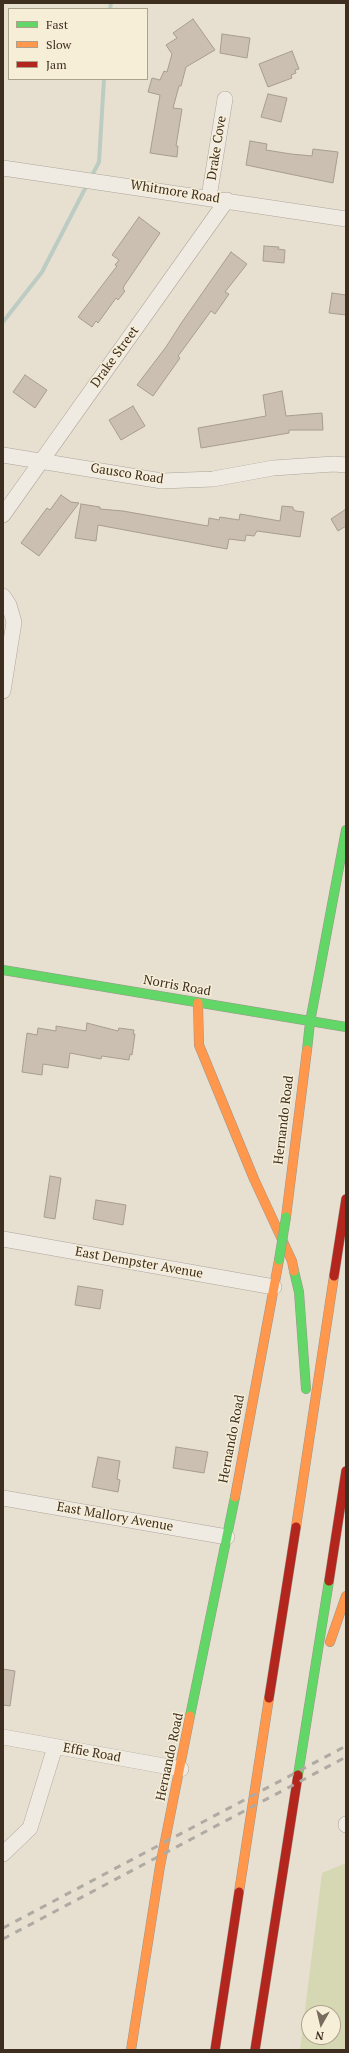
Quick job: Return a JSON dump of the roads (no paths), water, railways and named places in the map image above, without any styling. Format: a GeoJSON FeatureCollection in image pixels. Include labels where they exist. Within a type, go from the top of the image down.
{"type":"FeatureCollection","features":[{"type":"Feature","properties":{"kind":"main road","name":"Hernando Road"},"geometry":{"type":"LineString","coordinates":[[131,2050],[160,1866],[227,1537],[279,1260],[286,1217],[310,1022],[346,830]]}},
{"type":"Feature","properties":{"kind":"main road","name":"Norris Road"},"geometry":{"type":"LineString","coordinates":[[3,970],[346,1027]]}},
{"type":"Feature","properties":{"kind":"main road"},"geometry":{"type":"LineString","coordinates":[[198,1003],[199,1045],[254,1179],[292,1261],[299,1292],[305,1353],[308,1443]]}},
{"type":"Feature","properties":{"kind":"main road"},"geometry":{"type":"LineString","coordinates":[[215,2050],[346,1199]]}},
{"type":"Feature","properties":{"kind":"main road"},"geometry":{"type":"LineString","coordinates":[[255,2050],[287,1835],[311,1700],[346,1472]]}},
{"type":"Feature","properties":{"kind":"main road"},"geometry":{"type":"LineString","coordinates":[[311,1700],[346,1596]]}},
{"type":"Feature","properties":{"kind":"street","name":"Drake Cove"},"geometry":{"type":"LineString","coordinates":[[209,197],[225,99]]}},
{"type":"Feature","properties":{"kind":"street","name":"Whitmore Road"},"geometry":{"type":"LineString","coordinates":[[3,168],[209,197],[346,219]]}},
{"type":"Feature","properties":{"kind":"street","name":"Drake Street"},"geometry":{"type":"LineString","coordinates":[[3,515],[227,200]]}},
{"type":"Feature","properties":{"kind":"street","name":"Gausco Road"},"geometry":{"type":"LineString","coordinates":[[3,455],[162,481],[213,479],[273,468],[334,464],[346,465]]}},
{"type":"Feature","properties":{"kind":"street"},"geometry":{"type":"LineString","coordinates":[[3,596],[10,605],[14,622],[3,691]]}},
{"type":"Feature","properties":{"kind":"street","name":"East Dempster Avenue"},"geometry":{"type":"LineString","coordinates":[[3,1239],[274,1287]]}},
{"type":"Feature","properties":{"kind":"street","name":"East Mallory Avenue"},"geometry":{"type":"LineString","coordinates":[[3,1498],[227,1537]]}},
{"type":"Feature","properties":{"kind":"street","name":"Effie Road"},"geometry":{"type":"LineString","coordinates":[[3,1738],[181,1768]]}},
{"type":"Feature","properties":{"kind":"street"},"geometry":{"type":"LineString","coordinates":[[3,1854],[30,1828],[55,1747]]}},
{"type":"Feature","properties":{"kind":"waterway"},"geometry":{"type":"LineString","coordinates":[[110,8],[111,3]]}},
{"type":"Feature","properties":{"kind":"waterway"},"geometry":{"type":"LineString","coordinates":[[91,177],[99,162],[104,80]]}},
{"type":"Feature","properties":{"kind":"waterway"},"geometry":{"type":"LineString","coordinates":[[3,322],[42,272],[88,183]]}},
{"type":"Feature","properties":{"kind":"railway"},"geometry":{"type":"LineString","coordinates":[[3,1928],[346,1746]]}},
{"type":"Feature","properties":{"kind":"railway"},"geometry":{"type":"LineString","coordinates":[[3,1939],[346,1757]]}}]}
